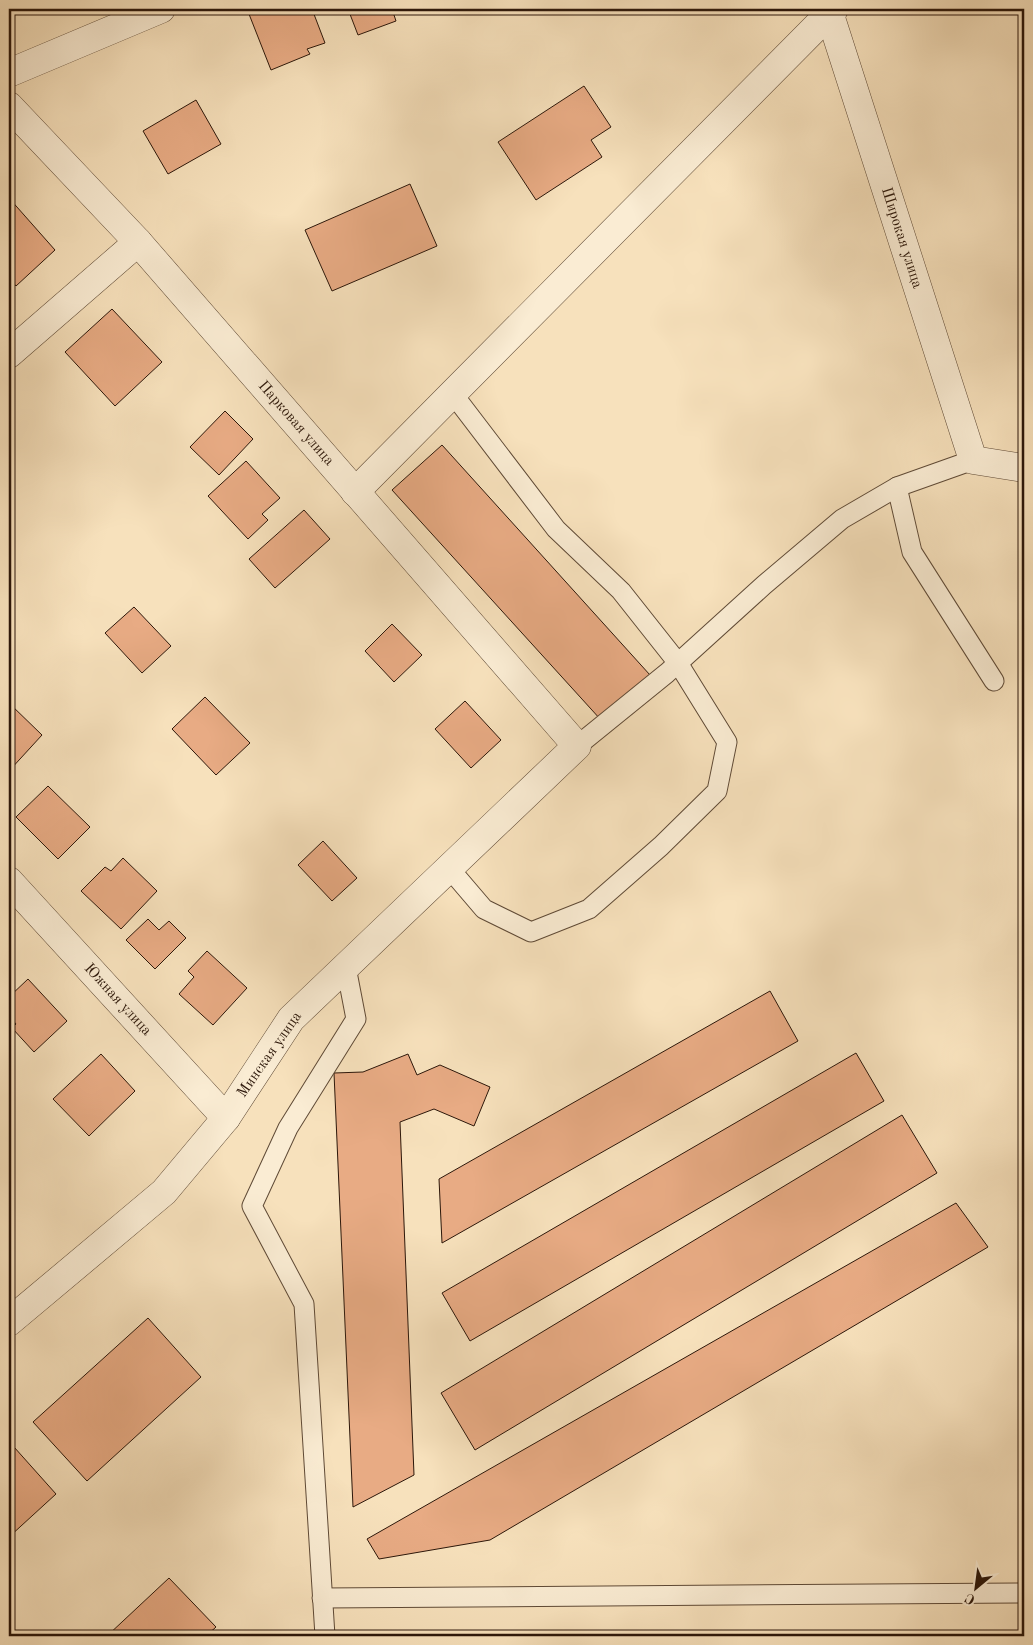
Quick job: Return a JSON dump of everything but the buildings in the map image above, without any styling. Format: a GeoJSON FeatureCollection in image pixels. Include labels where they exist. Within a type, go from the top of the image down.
{"type":"FeatureCollection","features":[{"type":"Feature","properties":{"kind":"street"},"geometry":{"type":"LineString","coordinates":[[9,73],[160,9]]}},
{"type":"Feature","properties":{"kind":"street"},"geometry":{"type":"LineString","coordinates":[[355,492],[832,12]]}},
{"type":"Feature","properties":{"kind":"street","name":"Широкая улица"},"geometry":{"type":"LineString","coordinates":[[832,12],[973,460]]}},
{"type":"Feature","properties":{"kind":"street","name":"Парковая улица"},"geometry":{"type":"LineString","coordinates":[[9,106],[138,242],[577,746]]}},
{"type":"Feature","properties":{"kind":"street"},"geometry":{"type":"LineString","coordinates":[[9,354],[138,242]]}},
{"type":"Feature","properties":{"kind":"street"},"geometry":{"type":"LineString","coordinates":[[973,460],[1024,468]]}},
{"type":"Feature","properties":{"kind":"street","name":"Минская улица"},"geometry":{"type":"LineString","coordinates":[[9,1322],[164,1192],[226,1118],[291,1020],[577,746]]}},
{"type":"Feature","properties":{"kind":"street","name":"Южная улица"},"geometry":{"type":"LineString","coordinates":[[9,882],[226,1118]]}},
{"type":"Feature","properties":{"kind":"lane"},"geometry":{"type":"LineString","coordinates":[[450,868],[484,909],[531,932],[589,909],[661,846],[717,790],[727,742],[678,663],[621,591],[556,529],[453,394]]}},
{"type":"Feature","properties":{"kind":"lane"},"geometry":{"type":"LineString","coordinates":[[577,746],[678,663],[764,585],[842,519],[897,488],[973,460]]}},
{"type":"Feature","properties":{"kind":"lane"},"geometry":{"type":"LineString","coordinates":[[897,488],[912,552],[994,681]]}},
{"type":"Feature","properties":{"kind":"lane"},"geometry":{"type":"LineString","coordinates":[[325,1636],[304,1304],[252,1206],[288,1128],[356,1019],[346,968]]}},
{"type":"Feature","properties":{"kind":"lane"},"geometry":{"type":"LineString","coordinates":[[322,1598],[1024,1593]]}}]}
